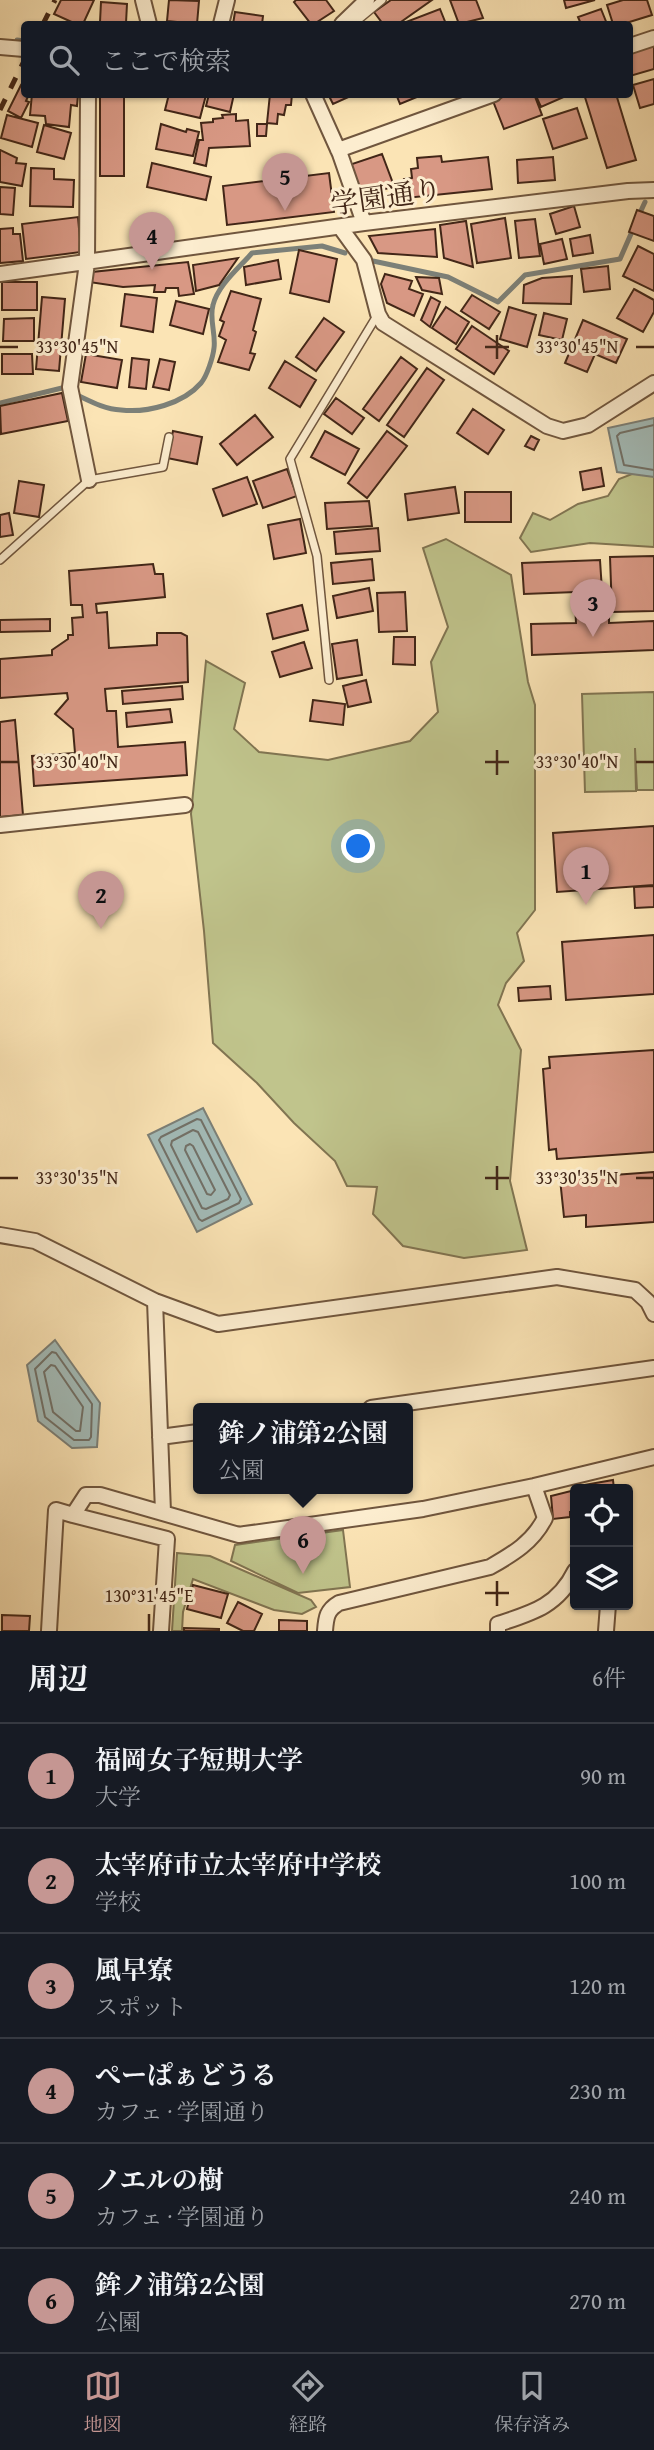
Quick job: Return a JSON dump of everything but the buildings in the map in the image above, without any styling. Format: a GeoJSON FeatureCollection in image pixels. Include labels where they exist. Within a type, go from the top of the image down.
{"type":"FeatureCollection","features":[{"type":"Feature","properties":{"kind":"street"},"geometry":{"type":"LineString","coordinates":[[143,0],[148,21]]}},
{"type":"Feature","properties":{"kind":"street"},"geometry":{"type":"LineString","coordinates":[[222,21],[227,0]]}},
{"type":"Feature","properties":{"kind":"street"},"geometry":{"type":"LineString","coordinates":[[345,21],[367,0]]}},
{"type":"Feature","properties":{"kind":"street"},"geometry":{"type":"LineString","coordinates":[[633,45],[654,38]]}},
{"type":"Feature","properties":{"kind":"street"},"geometry":{"type":"LineString","coordinates":[[0,47],[21,49]]}},
{"type":"Feature","properties":{"kind":"street"},"geometry":{"type":"LineString","coordinates":[[88,98],[87,263],[70,387],[89,480]]}},
{"type":"Feature","properties":{"kind":"street"},"geometry":{"type":"LineString","coordinates":[[315,98],[338,150],[364,223]]}},
{"type":"Feature","properties":{"kind":"street"},"geometry":{"type":"LineString","coordinates":[[338,150],[483,98]]}},
{"type":"Feature","properties":{"kind":"street","name":"学園通り"},"geometry":{"type":"LineString","coordinates":[[0,274],[364,223],[654,190]]}},
{"type":"Feature","properties":{"kind":"street"},"geometry":{"type":"LineString","coordinates":[[340,227],[364,260],[378,314],[383,323],[547,426],[563,430],[588,425],[654,383]]}},
{"type":"Feature","properties":{"kind":"street"},"geometry":{"type":"LineString","coordinates":[[0,825],[185,806]]}},
{"type":"Feature","properties":{"kind":"street"},"geometry":{"type":"LineString","coordinates":[[0,1235],[34,1241],[155,1301],[218,1324],[557,1277],[635,1290],[648,1302],[654,1314]]}},
{"type":"Feature","properties":{"kind":"street"},"geometry":{"type":"LineString","coordinates":[[155,1301],[163,1512]]}},
{"type":"Feature","properties":{"kind":"street"},"geometry":{"type":"LineString","coordinates":[[406,1403],[654,1368]]}},
{"type":"Feature","properties":{"kind":"street"},"geometry":{"type":"LineString","coordinates":[[160,1437],[193,1433]]}},
{"type":"Feature","properties":{"kind":"street"},"geometry":{"type":"LineString","coordinates":[[73,1515],[83,1497],[89,1494],[244,1534],[423,1509],[654,1457]]}},
{"type":"Feature","properties":{"kind":"street"},"geometry":{"type":"LineString","coordinates":[[325,1631],[326,1615],[339,1602],[490,1567],[512,1554],[537,1533],[545,1518],[534,1486]]}},
{"type":"Feature","properties":{"kind":"street"},"geometry":{"type":"LineString","coordinates":[[49,1631],[56,1510],[167,1539],[161,1631]]}},
{"type":"Feature","properties":{"kind":"street"},"geometry":{"type":"LineString","coordinates":[[498,1631],[498,1624],[529,1614],[556,1599],[570,1581]]}},
{"type":"Feature","properties":{"kind":"street"},"geometry":{"type":"LineString","coordinates":[[606,1631],[608,1610]]}},
{"type":"Feature","properties":{"kind":"lane"},"geometry":{"type":"LineString","coordinates":[[357,21],[382,0]]}},
{"type":"Feature","properties":{"kind":"lane"},"geometry":{"type":"LineString","coordinates":[[329,680],[317,556],[290,459],[378,314]]}},
{"type":"Feature","properties":{"kind":"lane"},"geometry":{"type":"LineString","coordinates":[[0,560],[89,480],[163,467],[169,437]]}},
{"type":"Feature","properties":{"kind":"green space"},"geometry":{"type":"Polygon","coordinates":[[[645,469],[654,470],[654,547],[590,543],[531,552],[520,538],[533,513],[550,520],[578,504],[608,496],[619,479],[645,469]]]}},
{"type":"Feature","properties":{"kind":"green space"},"geometry":{"type":"Polygon","coordinates":[[[446,539],[511,575],[528,682],[535,705],[535,910],[517,933],[524,961],[506,983],[498,1005],[521,1050],[510,1181],[527,1250],[464,1258],[403,1246],[373,1214],[377,1187],[347,1186],[335,1161],[213,1043],[191,814],[206,661],[245,683],[234,729],[259,752],[328,760],[410,741],[438,712],[431,662],[448,627],[423,548],[446,539]]]}},
{"type":"Feature","properties":{"kind":"green space"},"geometry":{"type":"Polygon","coordinates":[[[654,692],[654,790],[637,790],[635,748],[636,791],[585,792],[582,694],[654,692]]]}},
{"type":"Feature","properties":{"kind":"green space"},"geometry":{"type":"Polygon","coordinates":[[[343,1530],[350,1587],[298,1593],[231,1561],[235,1545],[343,1530]]]}},
{"type":"Feature","properties":{"kind":"green space"},"geometry":{"type":"Polygon","coordinates":[[[177,1553],[210,1556],[311,1600],[316,1607],[302,1614],[274,1610],[193,1579],[183,1612],[182,1631],[172,1631],[177,1553]]]}},
{"type":"Feature","properties":{"kind":"water"},"geometry":{"type":"Polygon","coordinates":[[[654,418],[654,477],[617,472],[608,428],[654,418]]]}},
{"type":"Feature","properties":{"kind":"water"},"geometry":{"type":"Polygon","coordinates":[[[203,1108],[252,1204],[197,1232],[148,1135],[203,1108]]]}},
{"type":"Feature","properties":{"kind":"water"},"geometry":{"type":"Polygon","coordinates":[[[55,1340],[100,1403],[97,1447],[72,1448],[38,1421],[27,1365],[55,1340]]]}},
{"type":"Feature","properties":{"kind":"waterway"},"geometry":{"type":"LineString","coordinates":[[17,40],[21,41]]}},
{"type":"Feature","properties":{"kind":"waterway"},"geometry":{"type":"LineString","coordinates":[[639,215],[645,202]]}},
{"type":"Feature","properties":{"kind":"waterway"},"geometry":{"type":"LineString","coordinates":[[373,261],[448,277],[498,302],[525,275],[620,259],[634,227]]}},
{"type":"Feature","properties":{"kind":"waterway"},"geometry":{"type":"LineString","coordinates":[[75,394],[109,408],[131,411],[175,402],[193,390],[205,376],[213,352],[212,310],[216,298],[224,284],[252,253],[322,246],[345,253]]}},
{"type":"Feature","properties":{"kind":"waterway"},"geometry":{"type":"LineString","coordinates":[[0,403],[62,388]]}},
{"type":"Feature","properties":{"kind":"railway"},"geometry":{"type":"LineString","coordinates":[[44,21],[55,0]]}},
{"type":"Feature","properties":{"kind":"railway"},"geometry":{"type":"LineString","coordinates":[[0,110],[21,67]]}},
{"type":"Feature","properties":{"kind":"place","name":"ノエルの樹"},"geometry":{"type":"Point","coordinates":[285,211]}},
{"type":"Feature","properties":{"kind":"place","name":"ぺーぱぁどうる"},"geometry":{"type":"Point","coordinates":[152,270]}},
{"type":"Feature","properties":{"kind":"place","name":"風早寮"},"geometry":{"type":"Point","coordinates":[593,637]}},
{"type":"Feature","properties":{"kind":"place","name":"福岡女子短期大学"},"geometry":{"type":"Point","coordinates":[586,905]}},
{"type":"Feature","properties":{"kind":"place","name":"太宰府市立太宰府中学校"},"geometry":{"type":"Point","coordinates":[101,929]}},
{"type":"Feature","properties":{"kind":"place","name":"鉾ノ浦第2公園"},"geometry":{"type":"Point","coordinates":[303,1574]}}]}
